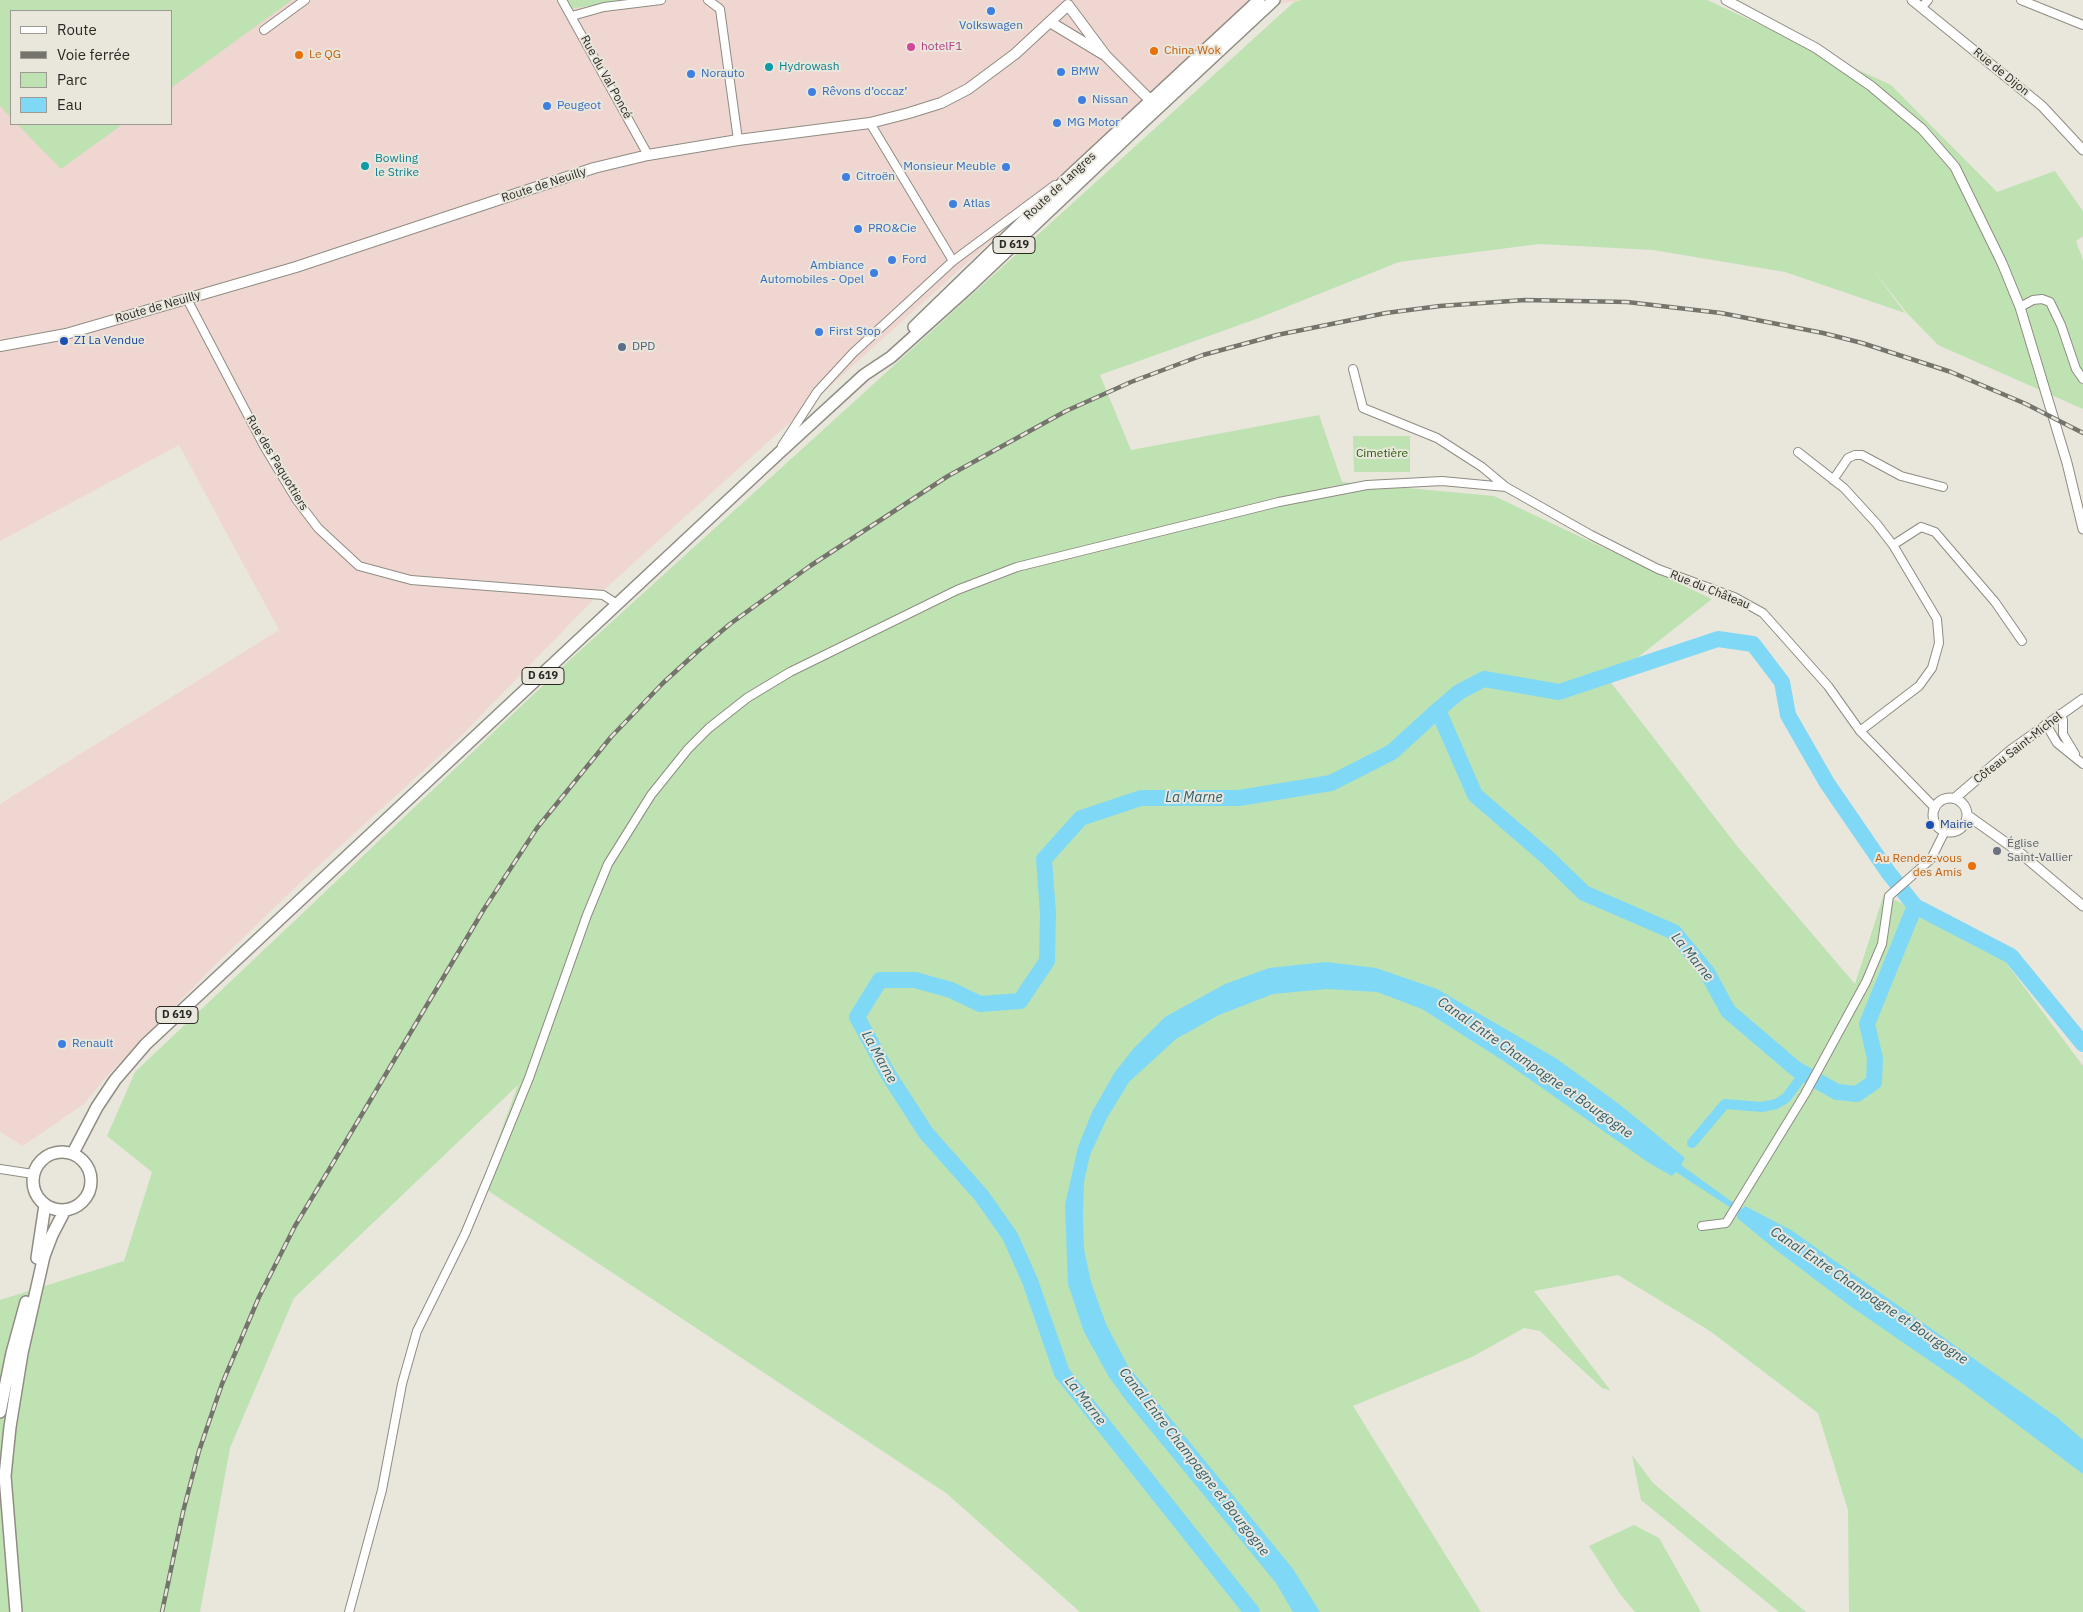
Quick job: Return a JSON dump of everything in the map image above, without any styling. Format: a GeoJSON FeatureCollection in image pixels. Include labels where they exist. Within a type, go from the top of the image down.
{"type":"FeatureCollection","features":[{"type":"Feature","properties":{"kind":"main road","name":"Route de Langres"},"geometry":{"type":"LineString","coordinates":[[864,375],[1074,172],[1155,104],[1259,0]]}},
{"type":"Feature","properties":{"kind":"main road","name":"D 619"},"geometry":{"type":"LineString","coordinates":[[72,1153],[115,1080],[146,1044],[779,453],[864,375],[891,357],[957,298],[1155,104],[1274,0]]}},
{"type":"Feature","properties":{"kind":"main road","name":"Route de Neuilly"},"geometry":{"type":"LineString","coordinates":[[0,346],[66,334],[296,267],[594,168],[648,155],[738,140],[870,123],[941,103],[968,89],[1016,54],[1070,2]]}},
{"type":"Feature","properties":{"kind":"main road"},"geometry":{"type":"LineString","coordinates":[[1070,2],[1106,56],[1155,104]]}},
{"type":"Feature","properties":{"kind":"main road"},"geometry":{"type":"LineString","coordinates":[[1050,22],[1106,56]]}},
{"type":"Feature","properties":{"kind":"main road"},"geometry":{"type":"LineString","coordinates":[[58,1151],[72,1153],[86,1164],[91,1180],[90,1189],[81,1203],[65,1210],[45,1205],[35,1193],[33,1174],[39,1161],[58,1151]]}},
{"type":"Feature","properties":{"kind":"main road"},"geometry":{"type":"LineString","coordinates":[[0,1412],[12,1353],[41,1241],[45,1205]]}},
{"type":"Feature","properties":{"kind":"main road"},"geometry":{"type":"LineString","coordinates":[[16,1612],[5,1476],[10,1427],[22,1353],[44,1256],[65,1210]]}},
{"type":"Feature","properties":{"kind":"street"},"geometry":{"type":"LineString","coordinates":[[264,30],[305,0]]}},
{"type":"Feature","properties":{"kind":"street","name":"Rue du Val Poncé"},"geometry":{"type":"LineString","coordinates":[[562,0],[648,155]]}},
{"type":"Feature","properties":{"kind":"street"},"geometry":{"type":"LineString","coordinates":[[572,16],[604,7],[661,0]]}},
{"type":"Feature","properties":{"kind":"street"},"geometry":{"type":"LineString","coordinates":[[708,0],[720,9],[738,140]]}},
{"type":"Feature","properties":{"kind":"street"},"geometry":{"type":"LineString","coordinates":[[1726,0],[1816,48],[1871,86],[1922,129],[1955,167],[1998,255],[2020,307],[2058,435],[2083,529]]}},
{"type":"Feature","properties":{"kind":"street","name":"Rue de Dijon"},"geometry":{"type":"LineString","coordinates":[[1912,0],[2042,106],[2083,150]]}},
{"type":"Feature","properties":{"kind":"street"},"geometry":{"type":"LineString","coordinates":[[1922,8],[1928,0]]}},
{"type":"Feature","properties":{"kind":"street"},"geometry":{"type":"LineString","coordinates":[[2021,0],[2083,25]]}},
{"type":"Feature","properties":{"kind":"street"},"geometry":{"type":"LineString","coordinates":[[870,123],[953,261]]}},
{"type":"Feature","properties":{"kind":"street"},"geometry":{"type":"LineString","coordinates":[[779,453],[817,392],[853,353],[953,261],[1036,198],[1074,172]]}},
{"type":"Feature","properties":{"kind":"street","name":"Rue des Paquottiers"},"geometry":{"type":"LineString","coordinates":[[187,299],[264,446],[296,499],[318,528],[359,566],[411,580],[603,595],[617,604]]}},
{"type":"Feature","properties":{"kind":"street"},"geometry":{"type":"LineString","coordinates":[[2020,307],[2033,300],[2042,299],[2050,302],[2061,325],[2076,369],[2083,379]]}},
{"type":"Feature","properties":{"kind":"street","name":"Rue du Château"},"geometry":{"type":"LineString","coordinates":[[1353,369],[1364,408],[1436,438],[1482,468],[1506,487],[1591,535],[1658,569],[1734,597],[1763,613],[1828,686],[1860,731],[1935,808]]}},
{"type":"Feature","properties":{"kind":"street"},"geometry":{"type":"LineString","coordinates":[[1798,452],[1856,500],[1893,544],[1937,619],[1939,644],[1932,668],[1919,686],[1860,731]]}},
{"type":"Feature","properties":{"kind":"street"},"geometry":{"type":"LineString","coordinates":[[1833,480],[1848,458],[1854,455],[1862,455],[1901,476],[1942,487]]}},
{"type":"Feature","properties":{"kind":"street"},"geometry":{"type":"LineString","coordinates":[[349,1612],[382,1490],[402,1384],[417,1331],[465,1234],[490,1174],[529,1078],[587,915],[608,864],[651,795],[688,749],[709,728],[747,698],[790,672],[957,590],[1017,567],[1270,505],[1367,485],[1442,481],[1506,487]]}},
{"type":"Feature","properties":{"kind":"street"},"geometry":{"type":"LineString","coordinates":[[1893,544],[1915,529],[1922,528],[1935,532],[1995,602],[2022,641]]}},
{"type":"Feature","properties":{"kind":"street","name":"Côteau Saint-Michel"},"geometry":{"type":"LineString","coordinates":[[1955,798],[1992,765],[2083,699]]}},
{"type":"Feature","properties":{"kind":"street"},"geometry":{"type":"LineString","coordinates":[[2060,714],[2063,720],[2063,734],[2081,762]]}},
{"type":"Feature","properties":{"kind":"street"},"geometry":{"type":"LineString","coordinates":[[2046,724],[2057,743],[2081,762]]}},
{"type":"Feature","properties":{"kind":"street"},"geometry":{"type":"LineString","coordinates":[[1968,815],[1960,829],[1945,831],[1936,824],[1934,819],[1935,808],[1945,799],[1955,798],[1964,804],[1968,815],[2019,852],[2083,906]]}},
{"type":"Feature","properties":{"kind":"street"},"geometry":{"type":"LineString","coordinates":[[1702,1226],[1726,1223],[1732,1214],[1805,1094],[1866,982],[1882,944],[1889,896],[1931,859],[1945,831]]}},
{"type":"Feature","properties":{"kind":"street"},"geometry":{"type":"LineString","coordinates":[[0,1169],[33,1174]]}},
{"type":"Feature","properties":{"kind":"shaded area"},"geometry":{"type":"Polygon","coordinates":[[[0,0],[565,0],[570,9],[626,0],[1301,0],[1249,9],[597,596],[458,739],[304,879],[215,965],[107,1076],[84,1104],[23,1146],[0,1132],[0,804],[279,630],[179,445],[0,541],[0,0]]]}},
{"type":"Feature","properties":{"kind":"green space"},"geometry":{"type":"Polygon","coordinates":[[[0,0],[292,0],[172,87],[172,10],[10,10],[10,117],[0,106],[0,0]]]}},
{"type":"Feature","properties":{"kind":"green space"},"geometry":{"type":"Polygon","coordinates":[[[565,0],[626,0],[570,9],[565,0]]]}},
{"type":"Feature","properties":{"kind":"green space"},"geometry":{"type":"Polygon","coordinates":[[[1301,0],[1707,0],[1891,85],[1997,192],[2055,171],[2083,211],[2083,236],[2076,241],[2083,260],[2083,409],[1938,345],[1906,312],[1871,267],[1905,313],[1785,272],[1653,250],[1539,244],[1399,262],[1256,319],[1100,375],[1131,450],[1319,415],[1342,482],[1494,496],[1712,599],[1609,680],[1737,846],[1855,984],[1884,894],[2001,956],[2083,1066],[2083,1612],[1849,1612],[1848,1510],[1818,1413],[1710,1331],[1618,1275],[1534,1291],[1611,1391],[1602,1388],[1540,1331],[1524,1328],[1472,1357],[1353,1406],[1481,1612],[1080,1612],[946,1493],[481,1186],[518,1085],[294,1298],[230,1448],[200,1612],[0,1612],[0,1300],[124,1261],[152,1172],[107,1136],[135,1072],[573,657],[1294,2],[1301,0]]]}},
{"type":"Feature","properties":{"kind":"green space"},"geometry":{"type":"Polygon","coordinates":[[[18,125],[122,125],[61,169],[18,125]]]}},
{"type":"Feature","properties":{"kind":"green space","name":"Cimetière"},"geometry":{"type":"Polygon","coordinates":[[[1353,436],[1410,436],[1410,472],[1354,472],[1353,436]]]}},
{"type":"Feature","properties":{"kind":"green space"},"geometry":{"type":"Polygon","coordinates":[[[1632,1455],[1653,1483],[1806,1612],[1779,1612],[1641,1500],[1632,1455]]]}},
{"type":"Feature","properties":{"kind":"green space"},"geometry":{"type":"Polygon","coordinates":[[[1634,1525],[1659,1538],[1701,1612],[1635,1612],[1620,1594],[1589,1546],[1634,1525]]]}},
{"type":"Feature","properties":{"kind":"water","name":"Canal Entre Champagne et Bourgogne"},"geometry":{"type":"Polygon","coordinates":[[[1326,962],[1376,968],[1437,989],[1557,1059],[1619,1104],[1685,1158],[1681,1165],[1742,1209],[1745,1206],[1791,1230],[2058,1418],[2083,1440],[2083,1474],[1959,1381],[1853,1308],[1776,1250],[1737,1218],[1737,1212],[1676,1172],[1672,1176],[1649,1163],[1505,1062],[1422,1009],[1377,992],[1327,989],[1273,994],[1219,1015],[1176,1039],[1129,1082],[1107,1118],[1090,1155],[1084,1182],[1084,1249],[1091,1282],[1106,1324],[1128,1366],[1293,1569],[1320,1612],[1293,1612],[1276,1583],[1128,1403],[1109,1377],[1084,1332],[1068,1284],[1065,1205],[1078,1147],[1092,1112],[1115,1072],[1134,1048],[1165,1017],[1225,984],[1269,968],[1326,962]]]}},
{"type":"Feature","properties":{"kind":"waterway","name":"La Marne"},"geometry":{"type":"LineString","coordinates":[[1438,710],[1459,692],[1484,679],[1559,692],[1718,639],[1753,644],[1782,682],[1788,715],[1827,783],[1888,872],[1915,906]]}},
{"type":"Feature","properties":{"kind":"waterway","name":"La Marne"},"geometry":{"type":"LineString","coordinates":[[1252,1612],[1062,1373],[1030,1281],[1010,1236],[981,1195],[926,1133],[888,1074],[857,1017],[880,980],[915,980],[951,990],[980,1004],[1020,1001],[1047,961],[1048,913],[1044,859],[1081,818],[1141,798],[1239,798],[1331,783],[1392,752],[1438,710],[1475,795],[1548,858],[1584,893],[1674,932],[1707,972],[1728,1011],[1796,1069],[1837,1092],[1857,1094],[1874,1082],[1875,1058],[1867,1024],[1915,906],[2011,956],[2083,1044]]}},
{"type":"Feature","properties":{"kind":"waterway"},"geometry":{"type":"LineString","coordinates":[[1692,1143],[1725,1104],[1762,1107],[1776,1104],[1786,1098],[1804,1074]]}},
{"type":"Feature","properties":{"kind":"railway"},"geometry":{"type":"LineString","coordinates":[[162,1612],[183,1512],[199,1451],[222,1384],[259,1297],[295,1226],[484,909],[537,828],[611,737],[663,683],[698,651],[730,624],[810,566],[948,476],[1066,411],[1131,382],[1203,355],[1277,335],[1386,313],[1440,306],[1525,300],[1627,302],[1721,313],[1823,333],[1862,343],[1951,372],[2026,404],[2083,433]]}},
{"type":"Feature","properties":{"kind":"place","name":"Volkswagen"},"geometry":{"type":"Point","coordinates":[991,11]}},
{"type":"Feature","properties":{"kind":"place","name":"hotelF1"},"geometry":{"type":"Point","coordinates":[911,47]}},
{"type":"Feature","properties":{"kind":"place","name":"China Wok"},"geometry":{"type":"Point","coordinates":[1154,51]}},
{"type":"Feature","properties":{"kind":"place","name":"Le QG"},"geometry":{"type":"Point","coordinates":[299,55]}},
{"type":"Feature","properties":{"kind":"place","name":"Hydrowash"},"geometry":{"type":"Point","coordinates":[769,67]}},
{"type":"Feature","properties":{"kind":"place","name":"BMW"},"geometry":{"type":"Point","coordinates":[1061,72]}},
{"type":"Feature","properties":{"kind":"place","name":"Norauto"},"geometry":{"type":"Point","coordinates":[691,74]}},
{"type":"Feature","properties":{"kind":"place","name":"Rêvons d’occaz’"},"geometry":{"type":"Point","coordinates":[812,92]}},
{"type":"Feature","properties":{"kind":"place","name":"Nissan"},"geometry":{"type":"Point","coordinates":[1082,100]}},
{"type":"Feature","properties":{"kind":"place","name":"Peugeot"},"geometry":{"type":"Point","coordinates":[547,106]}},
{"type":"Feature","properties":{"kind":"place","name":"MG Motor"},"geometry":{"type":"Point","coordinates":[1057,123]}},
{"type":"Feature","properties":{"kind":"place","name":"Bowling le Strike"},"geometry":{"type":"Point","coordinates":[365,166]}},
{"type":"Feature","properties":{"kind":"place","name":"Monsieur Meuble"},"geometry":{"type":"Point","coordinates":[1006,167]}},
{"type":"Feature","properties":{"kind":"place","name":"Citroën"},"geometry":{"type":"Point","coordinates":[846,177]}},
{"type":"Feature","properties":{"kind":"place","name":"Atlas"},"geometry":{"type":"Point","coordinates":[953,204]}},
{"type":"Feature","properties":{"kind":"place","name":"PRO&Cie"},"geometry":{"type":"Point","coordinates":[858,229]}},
{"type":"Feature","properties":{"kind":"place","name":"Ford"},"geometry":{"type":"Point","coordinates":[892,260]}},
{"type":"Feature","properties":{"kind":"place","name":"Ambiance Automobiles - Opel"},"geometry":{"type":"Point","coordinates":[874,273]}},
{"type":"Feature","properties":{"kind":"place","name":"First Stop"},"geometry":{"type":"Point","coordinates":[819,332]}},
{"type":"Feature","properties":{"kind":"place","name":"ZI La Vendue"},"geometry":{"type":"Point","coordinates":[64,341]}},
{"type":"Feature","properties":{"kind":"place","name":"DPD"},"geometry":{"type":"Point","coordinates":[622,347]}},
{"type":"Feature","properties":{"kind":"place","name":"Mairie"},"geometry":{"type":"Point","coordinates":[1930,825]}},
{"type":"Feature","properties":{"kind":"place","name":"Église Saint-Vallier"},"geometry":{"type":"Point","coordinates":[1997,851]}},
{"type":"Feature","properties":{"kind":"place","name":"Au Rendez-vous des Amis"},"geometry":{"type":"Point","coordinates":[1972,866]}},
{"type":"Feature","properties":{"kind":"place","name":"Renault"},"geometry":{"type":"Point","coordinates":[62,1044]}}]}
